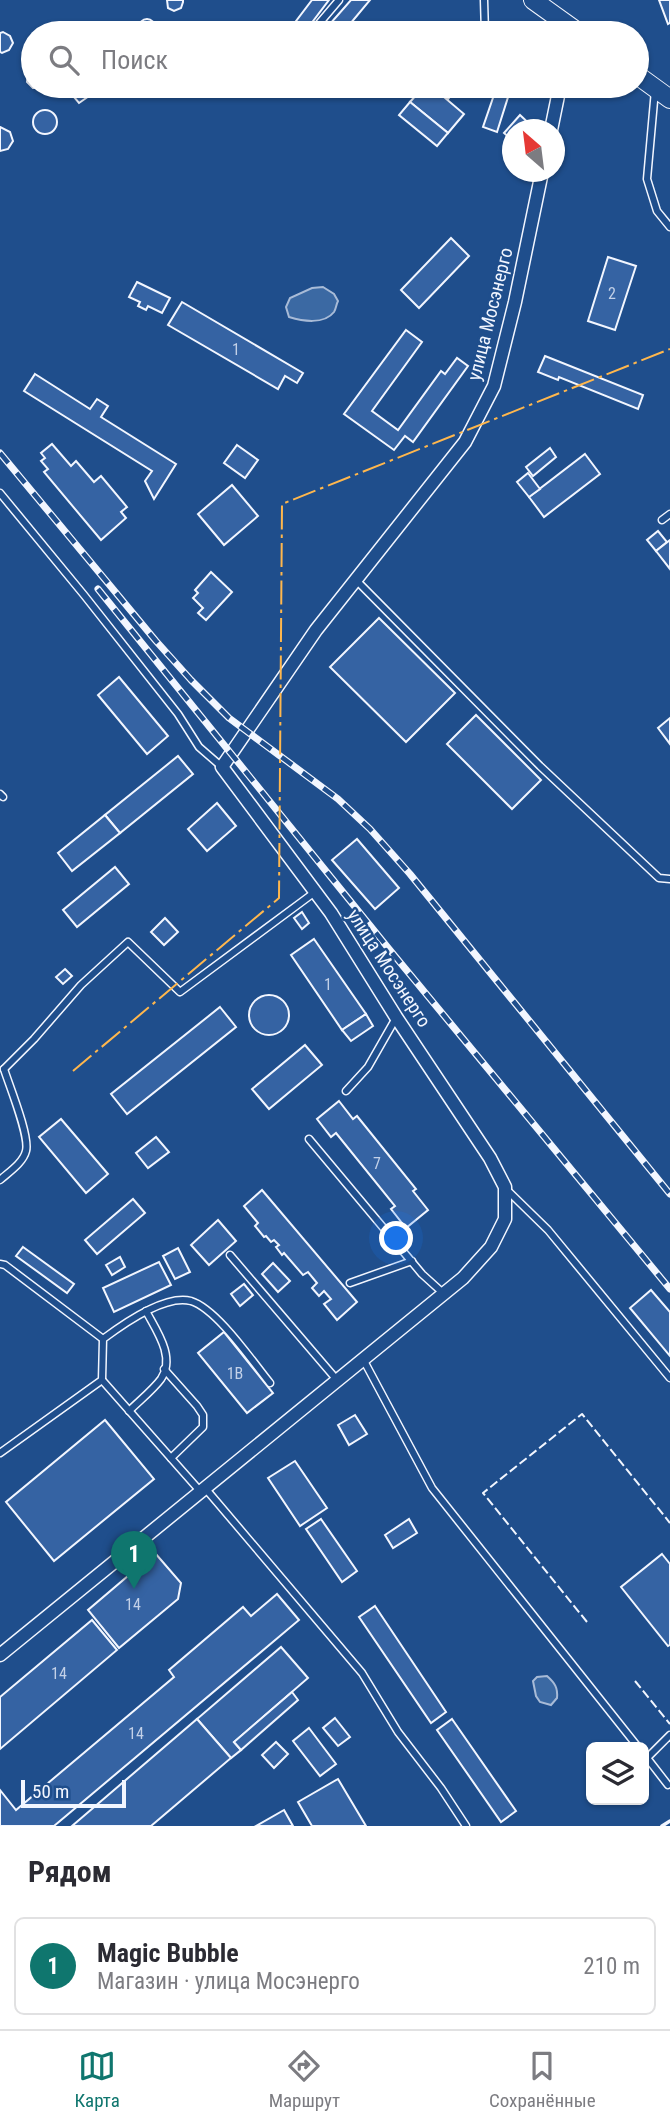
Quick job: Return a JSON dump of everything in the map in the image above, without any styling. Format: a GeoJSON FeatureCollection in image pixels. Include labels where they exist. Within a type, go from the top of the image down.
{"type":"FeatureCollection","features":[{"type":"Feature","properties":{"kind":"main road"},"geometry":{"type":"LineString","coordinates":[[534,0],[560,21]]}},
{"type":"Feature","properties":{"kind":"street"},"geometry":{"type":"LineString","coordinates":[[553,119],[558,98]]}},
{"type":"Feature","properties":{"kind":"street","name":"улица Мосэнерго"},"geometry":{"type":"LineString","coordinates":[[0,1655],[463,1278],[491,1247],[505,1219],[505,1187],[490,1158],[331,913],[222,766],[316,630],[465,442],[494,386],[540,182]]}},
{"type":"Feature","properties":{"kind":"lane"},"geometry":{"type":"LineString","coordinates":[[322,21],[339,0]]}},
{"type":"Feature","properties":{"kind":"lane"},"geometry":{"type":"LineString","coordinates":[[485,0],[485,21]]}},
{"type":"Feature","properties":{"kind":"lane"},"geometry":{"type":"LineString","coordinates":[[663,94],[647,179],[657,211],[670,226]]}},
{"type":"Feature","properties":{"kind":"lane"},"geometry":{"type":"LineString","coordinates":[[0,493],[178,714],[199,747],[222,766]]}},
{"type":"Feature","properties":{"kind":"lane"},"geometry":{"type":"LineString","coordinates":[[662,520],[670,514]]}},
{"type":"Feature","properties":{"kind":"lane"},"geometry":{"type":"LineString","coordinates":[[356,580],[540,766],[659,877],[670,879]]}},
{"type":"Feature","properties":{"kind":"lane"},"geometry":{"type":"LineString","coordinates":[[0,1180],[20,1162],[26,1151],[26,1137],[2,1068],[34,1039],[81,985],[128,942],[180,992],[315,892]]}},
{"type":"Feature","properties":{"kind":"lane"},"geometry":{"type":"LineString","coordinates":[[346,1091],[368,1067],[396,1017]]}},
{"type":"Feature","properties":{"kind":"lane"},"geometry":{"type":"LineString","coordinates":[[309,1139],[412,1262],[444,1294]]}},
{"type":"Feature","properties":{"kind":"lane"},"geometry":{"type":"LineString","coordinates":[[505,1187],[548,1230],[670,1378]]}},
{"type":"Feature","properties":{"kind":"lane"},"geometry":{"type":"LineString","coordinates":[[230,1255],[337,1380]]}},
{"type":"Feature","properties":{"kind":"lane"},"geometry":{"type":"LineString","coordinates":[[350,1283],[412,1262]]}},
{"type":"Feature","properties":{"kind":"lane"},"geometry":{"type":"LineString","coordinates":[[0,1264],[5,1265],[103,1339]]}},
{"type":"Feature","properties":{"kind":"lane"},"geometry":{"type":"LineString","coordinates":[[103,1339],[129,1319],[146,1311],[188,1300],[215,1316],[270,1383]]}},
{"type":"Feature","properties":{"kind":"lane"},"geometry":{"type":"LineString","coordinates":[[129,1410],[162,1378],[166,1362],[165,1347],[146,1311]]}},
{"type":"Feature","properties":{"kind":"lane"},"geometry":{"type":"LineString","coordinates":[[103,1339],[102,1380],[203,1490],[362,1673],[398,1732],[466,1826]]}},
{"type":"Feature","properties":{"kind":"lane"},"geometry":{"type":"LineString","coordinates":[[363,1359],[432,1488],[634,1742]]}},
{"type":"Feature","properties":{"kind":"lane"},"geometry":{"type":"LineString","coordinates":[[164,1369],[203,1415],[203,1427],[171,1458]]}},
{"type":"Feature","properties":{"kind":"lane"},"geometry":{"type":"LineString","coordinates":[[0,1453],[102,1380]]}},
{"type":"Feature","properties":{"kind":"lane"},"geometry":{"type":"LineString","coordinates":[[649,1753],[670,1735]]}},
{"type":"Feature","properties":{"kind":"lane"},"geometry":{"type":"LineString","coordinates":[[649,1761],[668,1785]]}},
{"type":"Feature","properties":{"kind":"water"},"geometry":{"type":"Polygon","coordinates":[[[323,287],[334,294],[338,301],[330,316],[313,321],[289,317],[286,307],[290,298],[312,288],[323,287]]]}},
{"type":"Feature","properties":{"kind":"water"},"geometry":{"type":"Polygon","coordinates":[[[547,1676],[557,1691],[557,1698],[551,1705],[540,1702],[533,1681],[537,1677],[547,1676]]]}},
{"type":"Feature","properties":{"kind":"building"},"geometry":{"type":"Polygon","coordinates":[[[167,0],[183,0],[181,8],[174,11],[168,8],[167,0]]]}},
{"type":"Feature","properties":{"kind":"building"},"geometry":{"type":"Polygon","coordinates":[[[312,0],[329,0],[313,21],[296,21],[312,0]]]}},
{"type":"Feature","properties":{"kind":"building"},"geometry":{"type":"Polygon","coordinates":[[[351,0],[370,0],[352,21],[333,21],[351,0]]]}},
{"type":"Feature","properties":{"kind":"building"},"geometry":{"type":"Polygon","coordinates":[[[659,0],[670,0],[668,24],[659,0]]]}},
{"type":"Feature","properties":{"kind":"building"},"geometry":{"type":"Polygon","coordinates":[[[0,33],[10,36],[13,43],[9,50],[2,53],[0,33]]]}},
{"type":"Feature","properties":{"kind":"building"},"geometry":{"type":"Polygon","coordinates":[[[414,98],[445,98],[464,114],[448,133],[410,102],[414,98]]]}},
{"type":"Feature","properties":{"kind":"building"},"geometry":{"type":"Polygon","coordinates":[[[493,98],[508,98],[497,132],[483,127],[493,98]]]}},
{"type":"Feature","properties":{"kind":"building"},"geometry":{"type":"Polygon","coordinates":[[[410,102],[448,133],[437,146],[399,115],[410,102]]]}},
{"type":"Feature","properties":{"kind":"building"},"geometry":{"type":"Polygon","coordinates":[[[45,110],[54,113],[57,122],[54,131],[45,134],[36,131],[33,122],[36,113],[45,110]]]}},
{"type":"Feature","properties":{"kind":"building"},"geometry":{"type":"Polygon","coordinates":[[[0,127],[10,132],[13,141],[8,149],[0,151],[0,127]]]}},
{"type":"Feature","properties":{"kind":"building"},"geometry":{"type":"Polygon","coordinates":[[[451,238],[469,256],[419,308],[401,290],[451,238]]]}},
{"type":"Feature","properties":{"kind":"building"},"geometry":{"type":"Polygon","coordinates":[[[608,257],[636,266],[615,330],[588,321],[608,257]]]}},
{"type":"Feature","properties":{"kind":"building"},"geometry":{"type":"Polygon","coordinates":[[[137,282],[170,298],[162,313],[148,306],[146,310],[138,306],[140,302],[129,297],[137,282]]]}},
{"type":"Feature","properties":{"kind":"building"},"geometry":{"type":"Polygon","coordinates":[[[182,302],[303,373],[297,383],[285,376],[278,389],[168,325],[182,302]]]}},
{"type":"Feature","properties":{"kind":"building"},"geometry":{"type":"Polygon","coordinates":[[[406,330],[422,342],[372,411],[398,430],[441,371],[445,374],[457,358],[468,366],[413,442],[405,436],[394,450],[344,414],[406,330]]]}},
{"type":"Feature","properties":{"kind":"building"},"geometry":{"type":"Polygon","coordinates":[[[545,356],[643,395],[638,409],[559,377],[558,380],[538,372],[545,356]]]}},
{"type":"Feature","properties":{"kind":"building"},"geometry":{"type":"Polygon","coordinates":[[[35,374],[90,409],[97,399],[108,406],[101,417],[176,464],[154,499],[145,481],[152,471],[24,391],[35,374]]]}},
{"type":"Feature","properties":{"kind":"building"},"geometry":{"type":"Polygon","coordinates":[[[52,444],[71,466],[76,461],[94,482],[101,476],[127,507],[121,512],[126,518],[101,540],[44,472],[48,469],[41,461],[45,458],[41,453],[52,444]]]}},
{"type":"Feature","properties":{"kind":"building"},"geometry":{"type":"Polygon","coordinates":[[[237,445],[258,460],[245,478],[224,463],[237,445]]]}},
{"type":"Feature","properties":{"kind":"building"},"geometry":{"type":"Polygon","coordinates":[[[550,448],[556,457],[533,476],[526,467],[550,448]]]}},
{"type":"Feature","properties":{"kind":"building"},"geometry":{"type":"Polygon","coordinates":[[[585,454],[600,474],[544,517],[529,497],[585,454]]]}},
{"type":"Feature","properties":{"kind":"building"},"geometry":{"type":"Polygon","coordinates":[[[528,473],[540,489],[529,497],[517,482],[528,473]]]}},
{"type":"Feature","properties":{"kind":"building"},"geometry":{"type":"Polygon","coordinates":[[[232,485],[258,516],[224,545],[198,514],[232,485]]]}},
{"type":"Feature","properties":{"kind":"building"},"geometry":{"type":"Polygon","coordinates":[[[658,531],[667,542],[656,551],[647,540],[658,531]]]}},
{"type":"Feature","properties":{"kind":"building"},"geometry":{"type":"Polygon","coordinates":[[[670,540],[670,569],[656,551],[670,540]]]}},
{"type":"Feature","properties":{"kind":"building"},"geometry":{"type":"Polygon","coordinates":[[[211,572],[232,592],[206,620],[198,613],[203,608],[193,598],[198,593],[195,590],[211,572]]]}},
{"type":"Feature","properties":{"kind":"building"},"geometry":{"type":"Polygon","coordinates":[[[379,618],[455,693],[406,742],[330,667],[379,618]]]}},
{"type":"Feature","properties":{"kind":"building"},"geometry":{"type":"Polygon","coordinates":[[[119,677],[168,736],[147,754],[98,695],[119,677]]]}},
{"type":"Feature","properties":{"kind":"building"},"geometry":{"type":"Polygon","coordinates":[[[476,715],[541,780],[512,809],[447,744],[476,715]]]}},
{"type":"Feature","properties":{"kind":"building"},"geometry":{"type":"Polygon","coordinates":[[[670,718],[670,744],[658,728],[670,718]]]}},
{"type":"Feature","properties":{"kind":"building"},"geometry":{"type":"Polygon","coordinates":[[[178,756],[193,774],[120,833],[105,815],[178,756]]]}},
{"type":"Feature","properties":{"kind":"building"},"geometry":{"type":"Polygon","coordinates":[[[217,803],[236,826],[207,851],[188,829],[217,803]]]}},
{"type":"Feature","properties":{"kind":"building"},"geometry":{"type":"Polygon","coordinates":[[[105,815],[120,833],[72,871],[58,853],[105,815]]]}},
{"type":"Feature","properties":{"kind":"building"},"geometry":{"type":"Polygon","coordinates":[[[357,839],[399,888],[375,909],[332,860],[357,839]]]}},
{"type":"Feature","properties":{"kind":"building"},"geometry":{"type":"Polygon","coordinates":[[[115,867],[129,884],[77,927],[63,910],[115,867]]]}},
{"type":"Feature","properties":{"kind":"building"},"geometry":{"type":"Polygon","coordinates":[[[302,912],[309,923],[302,929],[294,918],[302,912]]]}},
{"type":"Feature","properties":{"kind":"building"},"geometry":{"type":"Polygon","coordinates":[[[165,918],[178,932],[164,945],[151,932],[165,918]]]}},
{"type":"Feature","properties":{"kind":"building"},"geometry":{"type":"Polygon","coordinates":[[[314,939],[366,1014],[342,1030],[291,955],[314,939]]]}},
{"type":"Feature","properties":{"kind":"building"},"geometry":{"type":"Polygon","coordinates":[[[65,969],[72,976],[63,984],[56,977],[65,969]]]}},
{"type":"Feature","properties":{"kind":"building"},"geometry":{"type":"Polygon","coordinates":[[[269,995],[283,1001],[289,1015],[283,1029],[269,1035],[255,1029],[249,1015],[255,1001],[269,995]]]}},
{"type":"Feature","properties":{"kind":"building"},"geometry":{"type":"Polygon","coordinates":[[[220,1007],[236,1027],[127,1114],[111,1094],[220,1007]]]}},
{"type":"Feature","properties":{"kind":"building"},"geometry":{"type":"Polygon","coordinates":[[[366,1014],[373,1026],[351,1041],[342,1030],[366,1014]]]}},
{"type":"Feature","properties":{"kind":"building"},"geometry":{"type":"Polygon","coordinates":[[[305,1045],[322,1065],[269,1109],[252,1089],[305,1045]]]}},
{"type":"Feature","properties":{"kind":"building"},"geometry":{"type":"Polygon","coordinates":[[[339,1101],[353,1119],[357,1116],[416,1189],[413,1191],[428,1210],[406,1228],[391,1209],[395,1206],[336,1133],[331,1137],[317,1119],[339,1101]]]}},
{"type":"Feature","properties":{"kind":"building"},"geometry":{"type":"Polygon","coordinates":[[[61,1119],[108,1174],[86,1193],[39,1137],[61,1119]]]}},
{"type":"Feature","properties":{"kind":"building"},"geometry":{"type":"Polygon","coordinates":[[[156,1137],[169,1152],[148,1168],[136,1153],[156,1137]]]}},
{"type":"Feature","properties":{"kind":"building"},"geometry":{"type":"Polygon","coordinates":[[[262,1190],[357,1302],[337,1320],[324,1304],[331,1299],[324,1291],[319,1296],[312,1288],[317,1283],[308,1272],[303,1275],[284,1253],[282,1255],[276,1247],[279,1245],[264,1237],[255,1226],[258,1223],[244,1206],[262,1190]]]}},
{"type":"Feature","properties":{"kind":"building"},"geometry":{"type":"Polygon","coordinates":[[[133,1199],[145,1213],[97,1254],[85,1240],[133,1199]]]}},
{"type":"Feature","properties":{"kind":"building"},"geometry":{"type":"Polygon","coordinates":[[[218,1220],[236,1241],[209,1265],[191,1245],[218,1220]]]}},
{"type":"Feature","properties":{"kind":"building"},"geometry":{"type":"Polygon","coordinates":[[[23,1247],[74,1284],[67,1293],[16,1256],[23,1247]]]}},
{"type":"Feature","properties":{"kind":"building"},"geometry":{"type":"Polygon","coordinates":[[[178,1248],[190,1272],[175,1279],[163,1256],[178,1248]]]}},
{"type":"Feature","properties":{"kind":"building"},"geometry":{"type":"Polygon","coordinates":[[[120,1257],[125,1267],[112,1275],[106,1265],[120,1257]]]}},
{"type":"Feature","properties":{"kind":"building"},"geometry":{"type":"Polygon","coordinates":[[[159,1262],[171,1285],[114,1312],[103,1288],[159,1262]]]}},
{"type":"Feature","properties":{"kind":"building"},"geometry":{"type":"Polygon","coordinates":[[[273,1263],[290,1281],[278,1292],[262,1274],[273,1263]]]}},
{"type":"Feature","properties":{"kind":"building"},"geometry":{"type":"Polygon","coordinates":[[[244,1284],[253,1295],[240,1306],[231,1294],[244,1284]]]}},
{"type":"Feature","properties":{"kind":"building"},"geometry":{"type":"Polygon","coordinates":[[[651,1290],[670,1312],[670,1356],[630,1308],[651,1290]]]}},
{"type":"Feature","properties":{"kind":"building"},"geometry":{"type":"Polygon","coordinates":[[[224,1332],[273,1393],[247,1413],[198,1353],[224,1332]]]}},
{"type":"Feature","properties":{"kind":"building"},"geometry":{"type":"Polygon","coordinates":[[[355,1415],[367,1434],[349,1445],[338,1425],[355,1415]]]}},
{"type":"Feature","properties":{"kind":"building"},"geometry":{"type":"Polygon","coordinates":[[[105,1420],[154,1479],[54,1561],[6,1502],[105,1420]]]}},
{"type":"Feature","properties":{"kind":"building"},"geometry":{"type":"Polygon","coordinates":[[[295,1461],[327,1508],[300,1526],[268,1478],[295,1461]]]}},
{"type":"Feature","properties":{"kind":"building"},"geometry":{"type":"Polygon","coordinates":[[[321,1519],[357,1571],[342,1582],[306,1529],[321,1519]]]}},
{"type":"Feature","properties":{"kind":"building"},"geometry":{"type":"Polygon","coordinates":[[[409,1519],[417,1533],[393,1548],[385,1535],[409,1519]]]}},
{"type":"Feature","properties":{"kind":"building"},"geometry":{"type":"Polygon","coordinates":[[[155,1553],[181,1583],[178,1599],[119,1648],[88,1610],[155,1553]]]}},
{"type":"Feature","properties":{"kind":"building"},"geometry":{"type":"Polygon","coordinates":[[[662,1554],[670,1564],[668,1646],[621,1587],[662,1554]]]}},
{"type":"Feature","properties":{"kind":"building"},"geometry":{"type":"Polygon","coordinates":[[[277,1594],[299,1620],[54,1826],[0,1826],[0,1790],[16,1810],[174,1677],[169,1670],[243,1607],[251,1616],[277,1594]]]}},
{"type":"Feature","properties":{"kind":"building"},"geometry":{"type":"Polygon","coordinates":[[[375,1606],[446,1712],[431,1723],[359,1617],[375,1606]]]}},
{"type":"Feature","properties":{"kind":"building"},"geometry":{"type":"Polygon","coordinates":[[[92,1620],[117,1650],[0,1749],[0,1697],[92,1620]]]}},
{"type":"Feature","properties":{"kind":"building"},"geometry":{"type":"Polygon","coordinates":[[[281,1647],[308,1678],[234,1742],[241,1750],[231,1758],[197,1719],[281,1647]]]}},
{"type":"Feature","properties":{"kind":"building"},"geometry":{"type":"Polygon","coordinates":[[[292,1692],[298,1700],[241,1750],[234,1742],[292,1692]]]}},
{"type":"Feature","properties":{"kind":"building"},"geometry":{"type":"Polygon","coordinates":[[[335,1718],[350,1737],[338,1746],[323,1728],[335,1718]]]}},
{"type":"Feature","properties":{"kind":"building"},"geometry":{"type":"Polygon","coordinates":[[[197,1719],[231,1758],[151,1826],[72,1826],[197,1719]]]}},
{"type":"Feature","properties":{"kind":"building"},"geometry":{"type":"Polygon","coordinates":[[[452,1719],[516,1811],[501,1822],[437,1730],[452,1719]]]}},
{"type":"Feature","properties":{"kind":"building"},"geometry":{"type":"Polygon","coordinates":[[[309,1728],[336,1764],[320,1776],[293,1741],[309,1728]]]}},
{"type":"Feature","properties":{"kind":"building"},"geometry":{"type":"Polygon","coordinates":[[[276,1742],[288,1754],[274,1768],[262,1755],[276,1742]]]}},
{"type":"Feature","properties":{"kind":"building"},"geometry":{"type":"Polygon","coordinates":[[[338,1779],[366,1826],[312,1826],[298,1802],[338,1779]]]}},
{"type":"Feature","properties":{"kind":"building"},"geometry":{"type":"Polygon","coordinates":[[[284,1810],[293,1826],[256,1826],[284,1810]]]}},
{"type":"Feature","properties":{"kind":"railway"},"geometry":{"type":"LineString","coordinates":[[0,453],[191,680],[229,718],[338,799],[370,829],[410,874],[670,1194]]}},
{"type":"Feature","properties":{"kind":"railway"},"geometry":{"type":"LineString","coordinates":[[98,589],[389,949],[670,1289]]}},
{"type":"Feature","properties":{"kind":"fence"},"geometry":{"type":"LineString","coordinates":[[587,1622],[483,1493],[582,1414],[670,1523]]}},
{"type":"Feature","properties":{"kind":"fence"},"geometry":{"type":"LineString","coordinates":[[635,1681],[670,1724]]}},
{"type":"Feature","properties":{"kind":"wall"},"geometry":{"type":"LineString","coordinates":[[662,1826],[670,1821]]}},
{"type":"Feature","properties":{"kind":"power"},"geometry":{"type":"LineString","coordinates":[[73,1071],[279,898],[282,504],[670,349]]}},
{"type":"Feature","properties":{"kind":"place","name":"Magic Bubble"},"geometry":{"type":"Point","coordinates":[134,1589]}}]}
